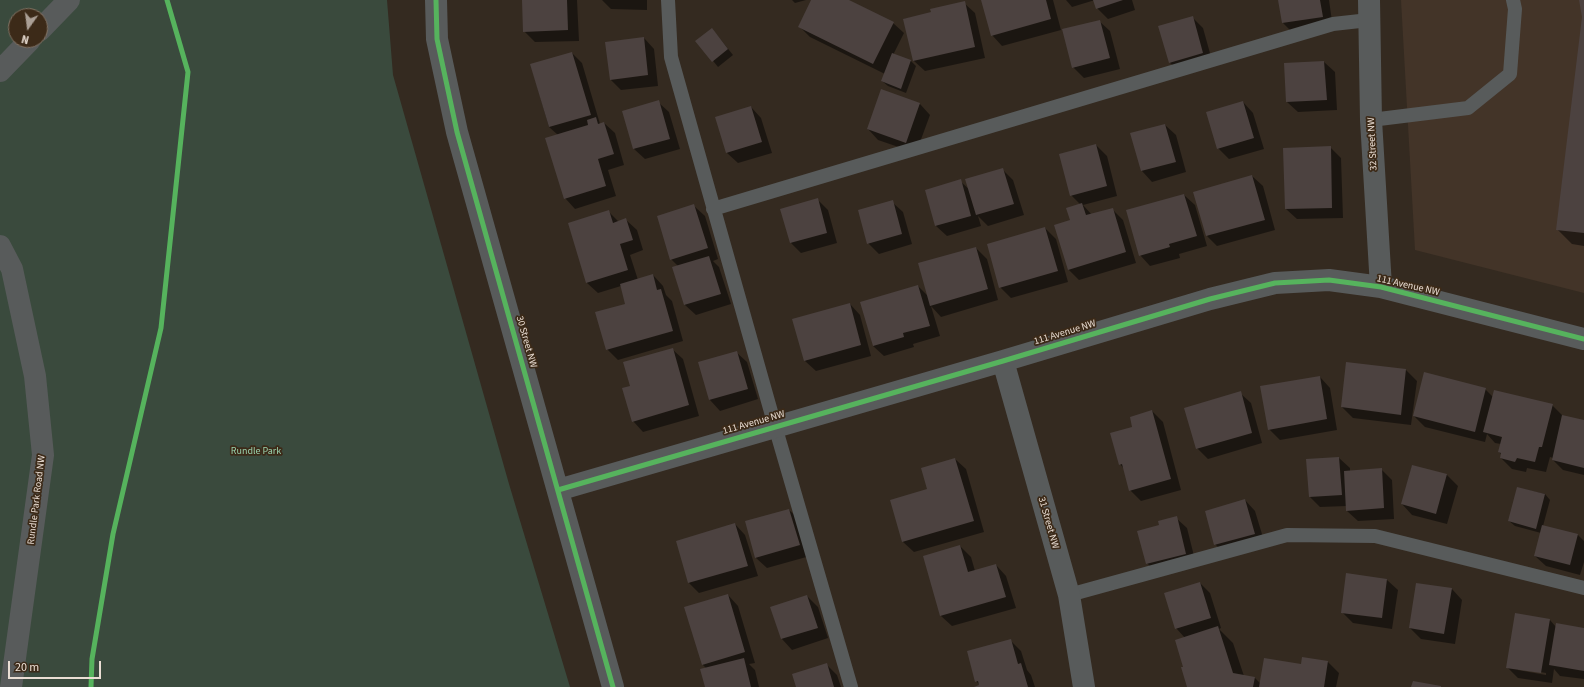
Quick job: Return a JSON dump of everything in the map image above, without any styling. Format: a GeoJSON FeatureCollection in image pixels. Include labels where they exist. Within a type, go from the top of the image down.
{"type":"FeatureCollection","features":[{"type":"Feature","properties":{"kind":"street"},"geometry":{"type":"LineString","coordinates":[[48,22],[69,0]]}},
{"type":"Feature","properties":{"kind":"street","name":"30 Street NW"},"geometry":{"type":"LineString","coordinates":[[436,0],[437,39],[458,132],[613,687]]}},
{"type":"Feature","properties":{"kind":"street","name":"32 Street NW"},"geometry":{"type":"LineString","coordinates":[[1369,10],[1371,120],[1381,287]]}},
{"type":"Feature","properties":{"kind":"street"},"geometry":{"type":"LineString","coordinates":[[0,70],[22,48]]}},
{"type":"Feature","properties":{"kind":"street","name":"Rundle Park Road NW"},"geometry":{"type":"LineString","coordinates":[[0,246],[12,269],[35,376],[43,455],[11,687]]}},
{"type":"Feature","properties":{"kind":"street","name":"111 Avenue NW"},"geometry":{"type":"LineString","coordinates":[[558,490],[1003,361],[1210,299],[1275,283],[1329,280],[1381,287],[1584,339]]}},
{"type":"Feature","properties":{"kind":"street","name":"31 Street NW"},"geometry":{"type":"LineString","coordinates":[[1003,361],[1069,595],[1084,687]]}},
{"type":"Feature","properties":{"kind":"lane"},"geometry":{"type":"LineString","coordinates":[[668,0],[671,57],[775,426],[851,687]]}},
{"type":"Feature","properties":{"kind":"lane"},"geometry":{"type":"LineString","coordinates":[[1371,120],[1468,108],[1510,74],[1515,9],[1513,0]]}},
{"type":"Feature","properties":{"kind":"lane"},"geometry":{"type":"LineString","coordinates":[[713,208],[1333,24],[1369,10]]}},
{"type":"Feature","properties":{"kind":"lane"},"geometry":{"type":"LineString","coordinates":[[1069,595],[1288,534],[1375,536],[1584,588]]}},
{"type":"Feature","properties":{"kind":"shaded area"},"geometry":{"type":"Polygon","coordinates":[[[1401,0],[1584,0],[1584,293],[1415,250],[1401,0]]]}},
{"type":"Feature","properties":{"kind":"green space","name":"Rundle Park"},"geometry":{"type":"Polygon","coordinates":[[[0,0],[387,0],[393,75],[509,484],[570,687],[0,687],[0,0]]]}},
{"type":"Feature","properties":{"kind":"building"},"geometry":{"type":"Polygon","coordinates":[[[522,0],[567,0],[568,30],[523,32],[522,0]]]}},
{"type":"Feature","properties":{"kind":"building"},"geometry":{"type":"Polygon","coordinates":[[[811,0],[849,0],[894,22],[873,64],[798,27],[811,0]]]}},
{"type":"Feature","properties":{"kind":"building"},"geometry":{"type":"Polygon","coordinates":[[[981,0],[1046,0],[1051,19],[991,36],[981,0]]]}},
{"type":"Feature","properties":{"kind":"building"},"geometry":{"type":"Polygon","coordinates":[[[1093,0],[1123,0],[1096,9],[1093,0]]]}},
{"type":"Feature","properties":{"kind":"building"},"geometry":{"type":"Polygon","coordinates":[[[1278,0],[1320,0],[1323,17],[1282,23],[1278,0]]]}},
{"type":"Feature","properties":{"kind":"building"},"geometry":{"type":"Polygon","coordinates":[[[1579,0],[1584,0],[1584,233],[1556,230],[1582,17],[1579,0]]]}},
{"type":"Feature","properties":{"kind":"building"},"geometry":{"type":"Polygon","coordinates":[[[965,1],[975,47],[913,61],[903,19],[931,12],[930,9],[965,1]]]}},
{"type":"Feature","properties":{"kind":"building"},"geometry":{"type":"Polygon","coordinates":[[[1193,16],[1203,53],[1169,63],[1158,26],[1193,16]]]}},
{"type":"Feature","properties":{"kind":"building"},"geometry":{"type":"Polygon","coordinates":[[[1100,20],[1110,58],[1072,68],[1062,29],[1100,20]]]}},
{"type":"Feature","properties":{"kind":"building"},"geometry":{"type":"Polygon","coordinates":[[[712,28],[728,49],[712,62],[695,41],[712,28]]]}},
{"type":"Feature","properties":{"kind":"building"},"geometry":{"type":"Polygon","coordinates":[[[644,37],[648,75],[610,80],[605,42],[644,37]]]}},
{"type":"Feature","properties":{"kind":"building"},"geometry":{"type":"Polygon","coordinates":[[[572,52],[591,115],[549,127],[530,64],[572,52]]]}},
{"type":"Feature","properties":{"kind":"building"},"geometry":{"type":"Polygon","coordinates":[[[892,53],[911,60],[901,89],[881,81],[892,53]]]}},
{"type":"Feature","properties":{"kind":"building"},"geometry":{"type":"Polygon","coordinates":[[[1324,61],[1327,100],[1286,102],[1284,63],[1324,61]]]}},
{"type":"Feature","properties":{"kind":"building"},"geometry":{"type":"Polygon","coordinates":[[[881,89],[920,103],[906,143],[867,129],[881,89]]]}},
{"type":"Feature","properties":{"kind":"building"},"geometry":{"type":"Polygon","coordinates":[[[659,100],[670,139],[633,149],[622,111],[659,100]]]}},
{"type":"Feature","properties":{"kind":"building"},"geometry":{"type":"Polygon","coordinates":[[[1243,101],[1254,138],[1217,149],[1206,112],[1243,101]]]}},
{"type":"Feature","properties":{"kind":"building"},"geometry":{"type":"Polygon","coordinates":[[[751,106],[762,142],[726,153],[715,117],[751,106]]]}},
{"type":"Feature","properties":{"kind":"building"},"geometry":{"type":"Polygon","coordinates":[[[596,117],[598,124],[604,122],[614,154],[598,159],[606,186],[564,199],[545,138],[588,125],[587,120],[596,117]]]}},
{"type":"Feature","properties":{"kind":"building"},"geometry":{"type":"Polygon","coordinates":[[[1165,124],[1176,162],[1141,171],[1130,133],[1165,124]]]}},
{"type":"Feature","properties":{"kind":"building"},"geometry":{"type":"Polygon","coordinates":[[[1096,144],[1107,186],[1070,196],[1059,154],[1096,144]]]}},
{"type":"Feature","properties":{"kind":"building"},"geometry":{"type":"Polygon","coordinates":[[[1331,146],[1332,208],[1285,209],[1283,148],[1331,146]]]}},
{"type":"Feature","properties":{"kind":"building"},"geometry":{"type":"Polygon","coordinates":[[[1003,168],[1014,204],[976,215],[965,179],[1003,168]]]}},
{"type":"Feature","properties":{"kind":"building"},"geometry":{"type":"Polygon","coordinates":[[[1252,175],[1265,220],[1206,236],[1193,192],[1252,175]]]}},
{"type":"Feature","properties":{"kind":"building"},"geometry":{"type":"Polygon","coordinates":[[[961,179],[971,216],[935,226],[925,190],[961,179]]]}},
{"type":"Feature","properties":{"kind":"building"},"geometry":{"type":"Polygon","coordinates":[[[1184,194],[1197,236],[1169,244],[1170,247],[1139,256],[1126,210],[1184,194]]]}},
{"type":"Feature","properties":{"kind":"building"},"geometry":{"type":"Polygon","coordinates":[[[818,198],[827,233],[790,243],[780,209],[818,198]]]}},
{"type":"Feature","properties":{"kind":"building"},"geometry":{"type":"Polygon","coordinates":[[[893,200],[902,234],[867,244],[858,210],[893,200]]]}},
{"type":"Feature","properties":{"kind":"building"},"geometry":{"type":"Polygon","coordinates":[[[1082,203],[1086,215],[1113,208],[1126,252],[1068,270],[1054,225],[1070,220],[1066,208],[1082,203]]]}},
{"type":"Feature","properties":{"kind":"building"},"geometry":{"type":"Polygon","coordinates":[[[694,204],[708,248],[670,260],[657,216],[694,204]]]}},
{"type":"Feature","properties":{"kind":"building"},"geometry":{"type":"Polygon","coordinates":[[[609,210],[613,223],[626,218],[633,240],[620,244],[628,270],[586,283],[568,223],[609,210]]]}},
{"type":"Feature","properties":{"kind":"building"},"geometry":{"type":"Polygon","coordinates":[[[1045,227],[1058,271],[999,288],[987,244],[1045,227]]]}},
{"type":"Feature","properties":{"kind":"building"},"geometry":{"type":"Polygon","coordinates":[[[976,247],[988,289],[930,306],[918,263],[976,247]]]}},
{"type":"Feature","properties":{"kind":"building"},"geometry":{"type":"Polygon","coordinates":[[[709,256],[721,294],[684,305],[672,267],[709,256]]]}},
{"type":"Feature","properties":{"kind":"building"},"geometry":{"type":"Polygon","coordinates":[[[653,274],[657,290],[661,289],[673,331],[606,350],[595,312],[625,304],[620,284],[653,274]]]}},
{"type":"Feature","properties":{"kind":"building"},"geometry":{"type":"Polygon","coordinates":[[[918,285],[930,326],[903,333],[904,337],[873,346],[860,302],[918,285]]]}},
{"type":"Feature","properties":{"kind":"building"},"geometry":{"type":"Polygon","coordinates":[[[850,303],[861,345],[804,361],[792,319],[850,303]]]}},
{"type":"Feature","properties":{"kind":"building"},"geometry":{"type":"Polygon","coordinates":[[[673,348],[689,405],[632,422],[622,388],[630,386],[623,362],[673,348]]]}},
{"type":"Feature","properties":{"kind":"building"},"geometry":{"type":"Polygon","coordinates":[[[737,351],[748,389],[709,400],[698,362],[737,351]]]}},
{"type":"Feature","properties":{"kind":"building"},"geometry":{"type":"Polygon","coordinates":[[[1346,362],[1406,369],[1401,415],[1341,407],[1346,362]]]}},
{"type":"Feature","properties":{"kind":"building"},"geometry":{"type":"Polygon","coordinates":[[[1424,372],[1486,388],[1475,432],[1413,416],[1424,372]]]}},
{"type":"Feature","properties":{"kind":"building"},"geometry":{"type":"Polygon","coordinates":[[[1320,376],[1327,419],[1268,430],[1260,386],[1320,376]]]}},
{"type":"Feature","properties":{"kind":"building"},"geometry":{"type":"Polygon","coordinates":[[[1494,390],[1553,404],[1542,447],[1539,447],[1535,462],[1517,458],[1515,462],[1500,458],[1501,453],[1498,452],[1502,437],[1483,432],[1494,390]]]}},
{"type":"Feature","properties":{"kind":"building"},"geometry":{"type":"Polygon","coordinates":[[[1241,391],[1252,433],[1196,449],[1184,408],[1241,391]]]}},
{"type":"Feature","properties":{"kind":"building"},"geometry":{"type":"Polygon","coordinates":[[[1152,410],[1171,479],[1129,491],[1122,464],[1119,465],[1110,433],[1132,427],[1130,417],[1152,410]]]}},
{"type":"Feature","properties":{"kind":"building"},"geometry":{"type":"Polygon","coordinates":[[[1562,415],[1584,420],[1584,468],[1552,460],[1562,415]]]}},
{"type":"Feature","properties":{"kind":"building"},"geometry":{"type":"Polygon","coordinates":[[[1339,457],[1342,495],[1309,497],[1306,459],[1339,457]]]}},
{"type":"Feature","properties":{"kind":"building"},"geometry":{"type":"Polygon","coordinates":[[[955,458],[974,521],[902,542],[890,500],[927,489],[921,468],[955,458]]]}},
{"type":"Feature","properties":{"kind":"building"},"geometry":{"type":"Polygon","coordinates":[[[1412,465],[1447,474],[1436,514],[1401,504],[1412,465]]]}},
{"type":"Feature","properties":{"kind":"building"},"geometry":{"type":"Polygon","coordinates":[[[1382,468],[1384,508],[1346,511],[1344,471],[1382,468]]]}},
{"type":"Feature","properties":{"kind":"building"},"geometry":{"type":"Polygon","coordinates":[[[1517,487],[1545,494],[1536,529],[1508,521],[1517,487]]]}},
{"type":"Feature","properties":{"kind":"building"},"geometry":{"type":"Polygon","coordinates":[[[1245,499],[1255,534],[1214,545],[1205,511],[1245,499]]]}},
{"type":"Feature","properties":{"kind":"building"},"geometry":{"type":"Polygon","coordinates":[[[789,509],[800,545],[755,558],[745,521],[789,509]]]}},
{"type":"Feature","properties":{"kind":"building"},"geometry":{"type":"Polygon","coordinates":[[[1177,516],[1186,554],[1146,564],[1137,531],[1159,525],[1158,521],[1177,516]]]}},
{"type":"Feature","properties":{"kind":"building"},"geometry":{"type":"Polygon","coordinates":[[[735,523],[748,566],[688,583],[676,541],[735,523]]]}},
{"type":"Feature","properties":{"kind":"building"},"geometry":{"type":"Polygon","coordinates":[[[1542,525],[1578,534],[1570,565],[1534,556],[1542,525]]]}},
{"type":"Feature","properties":{"kind":"building"},"geometry":{"type":"Polygon","coordinates":[[[960,545],[968,572],[996,564],[1006,597],[940,616],[923,556],[960,545]]]}},
{"type":"Feature","properties":{"kind":"building"},"geometry":{"type":"Polygon","coordinates":[[[1346,573],[1387,579],[1382,618],[1341,613],[1346,573]]]}},
{"type":"Feature","properties":{"kind":"building"},"geometry":{"type":"Polygon","coordinates":[[[1200,582],[1211,618],[1175,629],[1164,593],[1200,582]]]}},
{"type":"Feature","properties":{"kind":"building"},"geometry":{"type":"Polygon","coordinates":[[[1416,583],[1452,588],[1444,634],[1409,628],[1416,583]]]}},
{"type":"Feature","properties":{"kind":"building"},"geometry":{"type":"Polygon","coordinates":[[[728,594],[745,652],[702,665],[684,607],[728,594]]]}},
{"type":"Feature","properties":{"kind":"building"},"geometry":{"type":"Polygon","coordinates":[[[807,595],[818,628],[781,639],[770,607],[807,595]]]}},
{"type":"Feature","properties":{"kind":"building"},"geometry":{"type":"Polygon","coordinates":[[[1515,613],[1550,619],[1541,673],[1506,668],[1515,613]]]}},
{"type":"Feature","properties":{"kind":"building"},"geometry":{"type":"Polygon","coordinates":[[[1556,623],[1584,628],[1584,671],[1549,665],[1556,623]]]}},
{"type":"Feature","properties":{"kind":"building"},"geometry":{"type":"Polygon","coordinates":[[[1218,626],[1233,673],[1255,677],[1253,687],[1187,687],[1175,640],[1218,626]]]}},
{"type":"Feature","properties":{"kind":"building"},"geometry":{"type":"Polygon","coordinates":[[[1011,639],[1018,664],[1021,663],[1028,687],[974,687],[979,685],[978,681],[975,682],[967,651],[1011,639]]]}},
{"type":"Feature","properties":{"kind":"building"},"geometry":{"type":"Polygon","coordinates":[[[1302,657],[1328,661],[1324,687],[1259,687],[1264,658],[1301,664],[1302,657]]]}},
{"type":"Feature","properties":{"kind":"building"},"geometry":{"type":"Polygon","coordinates":[[[744,658],[751,687],[705,687],[700,669],[744,658]]]}},
{"type":"Feature","properties":{"kind":"building"},"geometry":{"type":"Polygon","coordinates":[[[827,663],[834,687],[796,687],[792,674],[827,663]]]}},
{"type":"Feature","properties":{"kind":"building"},"geometry":{"type":"Polygon","coordinates":[[[1413,681],[1441,686],[1441,687],[1411,687],[1413,681]]]}},
{"type":"Feature","properties":{"kind":"cycle path"},"geometry":{"type":"LineString","coordinates":[[91,687],[92,659],[113,534],[161,328],[188,72],[167,0]]}},
{"type":"Feature","properties":{"kind":"cycle path"},"geometry":{"type":"LineString","coordinates":[[436,0],[437,39],[457,132],[613,687]]}},
{"type":"Feature","properties":{"kind":"cycle path"},"geometry":{"type":"LineString","coordinates":[[558,490],[1003,361],[1210,299],[1275,283],[1329,280],[1381,287],[1584,339]]}}]}
